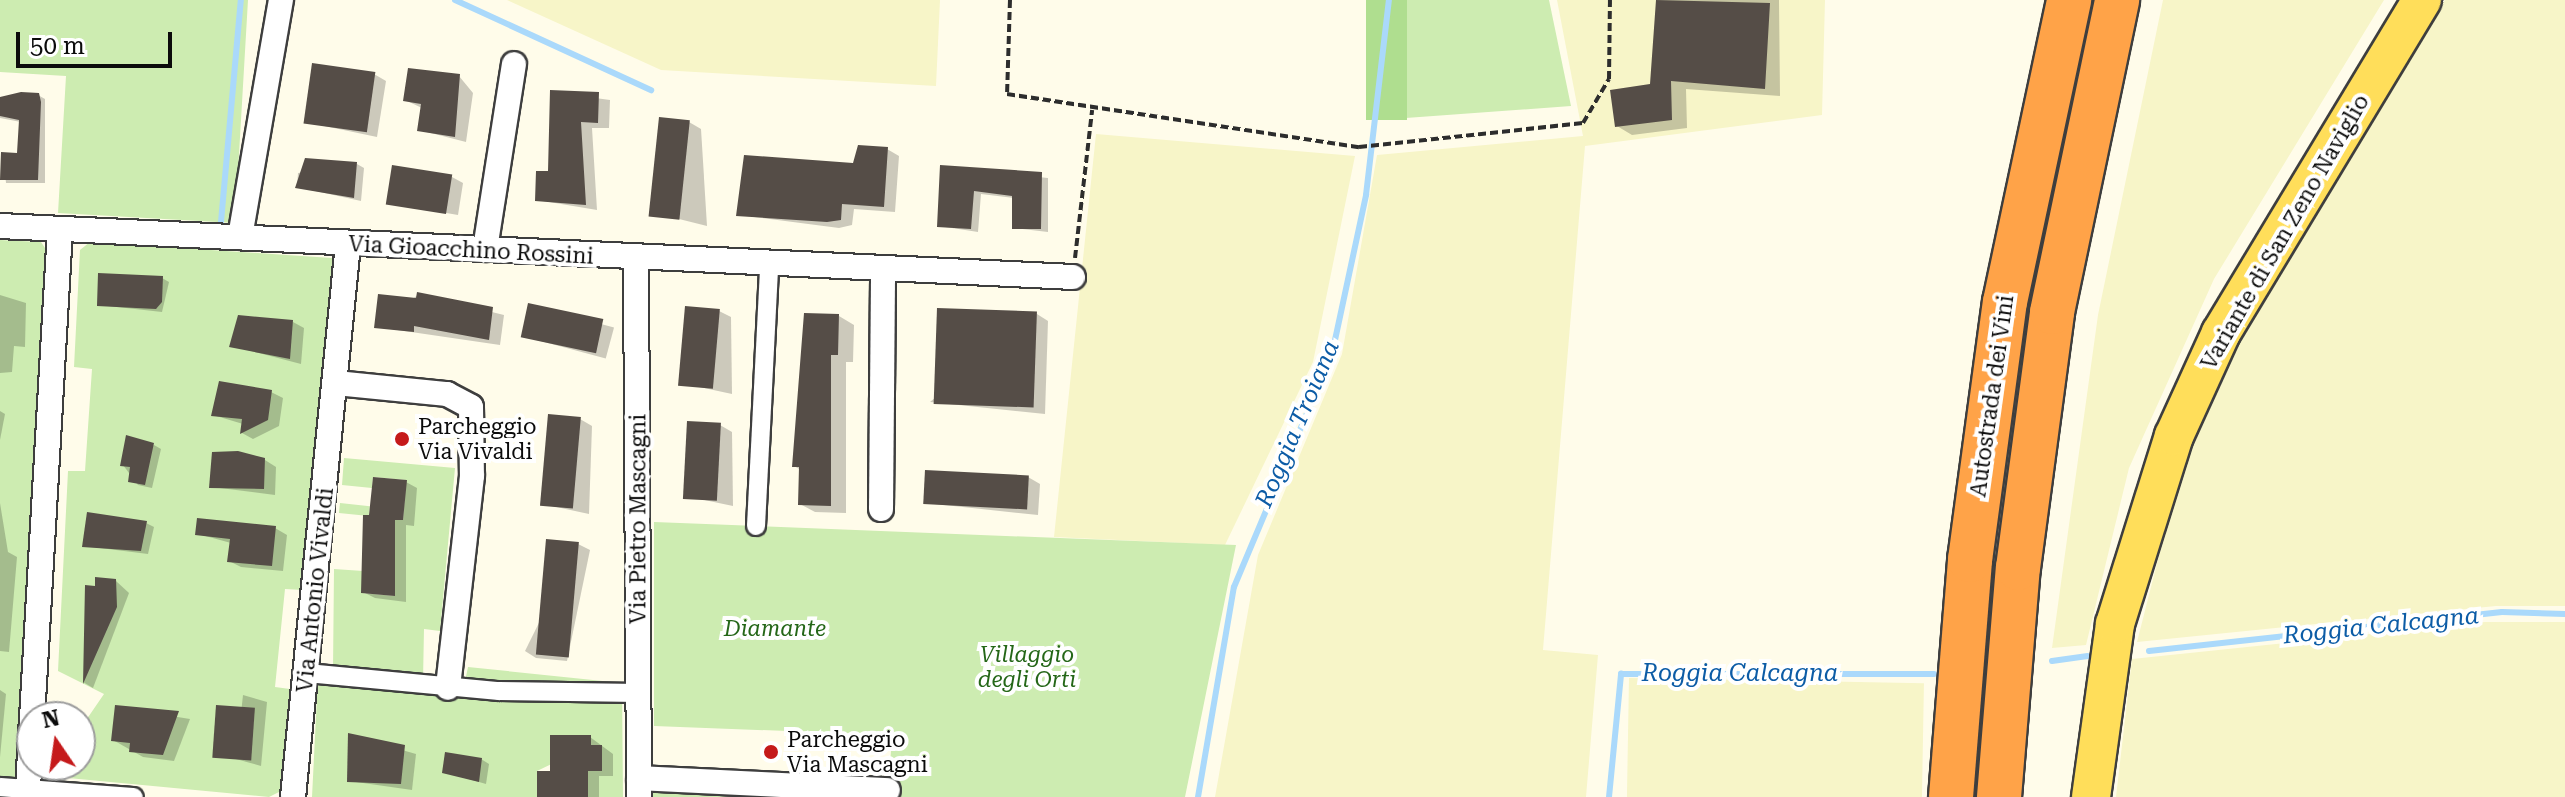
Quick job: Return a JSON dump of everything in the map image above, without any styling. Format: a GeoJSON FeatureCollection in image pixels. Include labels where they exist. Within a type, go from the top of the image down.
{"type":"FeatureCollection","features":[{"type":"Feature","properties":{"kind":"highway","name":"Autostrada dei Vini"},"geometry":{"type":"LineString","coordinates":[[1951,797],[1970,560],[2005,302],[2069,0]]}},
{"type":"Feature","properties":{"kind":"highway"},"geometry":{"type":"LineString","coordinates":[[1999,797],[2018,568],[2052,312],[2117,0]]}},
{"type":"Feature","properties":{"kind":"main road","name":"Variante di San Zeno Naviglio"},"geometry":{"type":"LineString","coordinates":[[2091,797],[2115,624],[2174,436],[2221,333],[2422,0]]}},
{"type":"Feature","properties":{"kind":"street"},"geometry":{"type":"LineString","coordinates":[[240,237],[281,0]]}},
{"type":"Feature","properties":{"kind":"street"},"geometry":{"type":"LineString","coordinates":[[485,249],[514,64]]}},
{"type":"Feature","properties":{"kind":"street","name":"Via Gioacchino Rossini"},"geometry":{"type":"LineString","coordinates":[[0,226],[883,272],[1073,277]]}},
{"type":"Feature","properties":{"kind":"street"},"geometry":{"type":"LineString","coordinates":[[28,788],[60,229]]}},
{"type":"Feature","properties":{"kind":"street","name":"Via Antonio Vivaldi"},"geometry":{"type":"LineString","coordinates":[[293,797],[348,244]]}},
{"type":"Feature","properties":{"kind":"street","name":"Via Pietro Mascagni"},"geometry":{"type":"LineString","coordinates":[[636,260],[639,787],[888,790]]}},
{"type":"Feature","properties":{"kind":"street"},"geometry":{"type":"LineString","coordinates":[[756,526],[769,266]]}},
{"type":"Feature","properties":{"kind":"street"},"geometry":{"type":"LineString","coordinates":[[881,509],[883,272]]}},
{"type":"Feature","properties":{"kind":"street"},"geometry":{"type":"LineString","coordinates":[[336,383],[447,394],[471,407],[472,476],[448,688]]}},
{"type":"Feature","properties":{"kind":"street"},"geometry":{"type":"LineString","coordinates":[[307,673],[448,688],[639,693]]}},
{"type":"Feature","properties":{"kind":"street"},"geometry":{"type":"LineString","coordinates":[[0,787],[134,797]]}},
{"type":"Feature","properties":{"kind":"path"},"geometry":{"type":"LineString","coordinates":[[1010,0],[1007,94],[1092,110],[1363,147],[1583,123],[1609,79],[1610,0]]}},
{"type":"Feature","properties":{"kind":"path"},"geometry":{"type":"LineString","coordinates":[[1073,277],[1092,110]]}},
{"type":"Feature","properties":{"kind":"shaded area"},"geometry":{"type":"Polygon","coordinates":[[[507,0],[940,0],[936,86],[661,70],[507,0]]]}},
{"type":"Feature","properties":{"kind":"shaded area"},"geometry":{"type":"Polygon","coordinates":[[[1557,0],[1825,0],[1822,115],[1585,146],[1543,650],[1598,655],[1586,797],[1215,797],[1258,555],[1342,354],[1377,155],[1583,136],[1557,0]]]}},
{"type":"Feature","properties":{"kind":"shaded area"},"geometry":{"type":"Polygon","coordinates":[[[2163,0],[2384,0],[2214,279],[2129,468],[2086,645],[2052,648],[2098,315],[2163,0]]]}},
{"type":"Feature","properties":{"kind":"shaded area"},"geometry":{"type":"Polygon","coordinates":[[[2445,0],[2565,0],[2565,606],[2496,606],[2137,642],[2179,477],[2259,297],[2445,0]]]}},
{"type":"Feature","properties":{"kind":"shaded area"},"geometry":{"type":"Polygon","coordinates":[[[1096,134],[1355,156],[1313,362],[1225,545],[1054,537],[1096,134]]]}},
{"type":"Feature","properties":{"kind":"shaded area"},"geometry":{"type":"Polygon","coordinates":[[[2485,622],[2565,622],[2565,797],[2116,797],[2132,659],[2485,622]]]}},
{"type":"Feature","properties":{"kind":"shaded area"},"geometry":{"type":"Polygon","coordinates":[[[1629,678],[1924,683],[1922,797],[1627,797],[1629,678]]]}},
{"type":"Feature","properties":{"kind":"green space"},"geometry":{"type":"Polygon","coordinates":[[[0,0],[248,0],[235,223],[58,213],[66,76],[0,72],[0,0]]]}},
{"type":"Feature","properties":{"kind":"green space"},"geometry":{"type":"Polygon","coordinates":[[[1366,0],[1407,0],[1407,120],[1366,120],[1366,0]]]}},
{"type":"Feature","properties":{"kind":"green space"},"geometry":{"type":"Polygon","coordinates":[[[1407,0],[1549,0],[1571,106],[1392,119],[1407,0]]]}},
{"type":"Feature","properties":{"kind":"green space"},"geometry":{"type":"Polygon","coordinates":[[[0,240],[41,242],[47,251],[24,701],[16,701],[16,780],[0,779],[0,240]]]}},
{"type":"Feature","properties":{"kind":"green space"},"geometry":{"type":"Polygon","coordinates":[[[90,242],[332,258],[335,265],[303,590],[285,589],[275,687],[290,689],[281,791],[269,797],[96,781],[96,706],[104,694],[58,671],[68,471],[85,471],[92,369],[74,367],[80,250],[90,242]]]}},
{"type":"Feature","properties":{"kind":"green space"},"geometry":{"type":"Polygon","coordinates":[[[344,458],[455,468],[440,631],[424,629],[423,681],[333,669],[334,569],[363,571],[362,593],[395,596],[395,520],[403,520],[406,480],[373,477],[372,488],[342,485],[344,458]]]}},
{"type":"Feature","properties":{"kind":"green space"},"geometry":{"type":"Polygon","coordinates":[[[340,503],[370,506],[369,516],[339,513],[340,503]]]}},
{"type":"Feature","properties":{"kind":"green space","name":"Villaggio degli Orti"},"geometry":{"type":"Polygon","coordinates":[[[654,522],[1236,545],[1185,797],[888,797],[892,735],[654,726],[654,522]]]}},
{"type":"Feature","properties":{"kind":"green space"},"geometry":{"type":"Polygon","coordinates":[[[468,667],[622,683],[623,797],[588,797],[588,771],[602,770],[602,745],[591,745],[537,771],[537,797],[312,797],[318,677],[463,691],[468,667]]]}},
{"type":"Feature","properties":{"kind":"green space"},"geometry":{"type":"Polygon","coordinates":[[[652,790],[805,797],[653,797],[652,790]]]}},
{"type":"Feature","properties":{"kind":"building"},"geometry":{"type":"Polygon","coordinates":[[[1656,0],[1770,3],[1765,89],[1671,81],[1672,120],[1615,127],[1610,90],[1650,84],[1656,0]]]}},
{"type":"Feature","properties":{"kind":"building"},"geometry":{"type":"Polygon","coordinates":[[[312,63],[375,72],[367,132],[304,123],[312,63]]]}},
{"type":"Feature","properties":{"kind":"building"},"geometry":{"type":"Polygon","coordinates":[[[408,68],[460,74],[455,137],[417,131],[421,104],[403,101],[408,68]]]}},
{"type":"Feature","properties":{"kind":"building"},"geometry":{"type":"Polygon","coordinates":[[[550,90],[599,92],[598,123],[581,122],[586,205],[535,201],[536,171],[548,171],[550,90]]]}},
{"type":"Feature","properties":{"kind":"building"},"geometry":{"type":"Polygon","coordinates":[[[21,92],[39,93],[41,102],[38,180],[0,180],[1,152],[17,153],[19,120],[0,116],[0,97],[21,92]]]}},
{"type":"Feature","properties":{"kind":"building"},"geometry":{"type":"Polygon","coordinates":[[[659,117],[690,120],[679,220],[649,216],[659,117]]]}},
{"type":"Feature","properties":{"kind":"building"},"geometry":{"type":"Polygon","coordinates":[[[858,145],[888,147],[884,207],[842,204],[841,220],[827,222],[736,216],[744,155],[853,163],[858,145]]]}},
{"type":"Feature","properties":{"kind":"building"},"geometry":{"type":"Polygon","coordinates":[[[305,158],[357,162],[354,198],[295,188],[305,158]]]}},
{"type":"Feature","properties":{"kind":"building"},"geometry":{"type":"Polygon","coordinates":[[[392,165],[452,175],[446,214],[386,205],[392,165]]]}},
{"type":"Feature","properties":{"kind":"building"},"geometry":{"type":"Polygon","coordinates":[[[940,165],[1042,172],[1041,229],[1012,229],[1012,196],[974,191],[971,229],[937,227],[940,165]]]}},
{"type":"Feature","properties":{"kind":"building"},"geometry":{"type":"Polygon","coordinates":[[[98,273],[163,276],[162,302],[156,309],[97,306],[98,273]]]}},
{"type":"Feature","properties":{"kind":"building"},"geometry":{"type":"Polygon","coordinates":[[[417,292],[493,307],[489,340],[414,326],[414,332],[374,328],[378,294],[416,298],[417,292]]]}},
{"type":"Feature","properties":{"kind":"building"},"geometry":{"type":"Polygon","coordinates":[[[528,303],[603,319],[596,353],[521,337],[528,303]]]}},
{"type":"Feature","properties":{"kind":"building"},"geometry":{"type":"Polygon","coordinates":[[[685,306],[720,309],[713,389],[678,386],[685,306]]]}},
{"type":"Feature","properties":{"kind":"building"},"geometry":{"type":"Polygon","coordinates":[[[937,308],[1037,311],[1034,407],[934,404],[937,308]]]}},
{"type":"Feature","properties":{"kind":"building"},"geometry":{"type":"Polygon","coordinates":[[[804,313],[839,314],[838,355],[831,355],[831,506],[798,505],[799,467],[792,467],[804,313]]]}},
{"type":"Feature","properties":{"kind":"building"},"geometry":{"type":"Polygon","coordinates":[[[238,315],[293,320],[290,359],[229,347],[238,315]]]}},
{"type":"Feature","properties":{"kind":"building"},"geometry":{"type":"Polygon","coordinates":[[[219,381],[272,390],[268,420],[240,434],[242,419],[211,416],[219,381]]]}},
{"type":"Feature","properties":{"kind":"building"},"geometry":{"type":"Polygon","coordinates":[[[548,414],[581,417],[573,509],[540,506],[548,414]]]}},
{"type":"Feature","properties":{"kind":"building"},"geometry":{"type":"Polygon","coordinates":[[[687,421],[721,423],[717,501],[683,499],[687,421]]]}},
{"type":"Feature","properties":{"kind":"building"},"geometry":{"type":"Polygon","coordinates":[[[126,435],[154,443],[145,485],[128,482],[130,467],[120,466],[126,435]]]}},
{"type":"Feature","properties":{"kind":"building"},"geometry":{"type":"Polygon","coordinates":[[[238,451],[265,458],[264,489],[209,488],[212,452],[238,451]]]}},
{"type":"Feature","properties":{"kind":"building"},"geometry":{"type":"Polygon","coordinates":[[[925,470],[1029,475],[1027,509],[923,504],[925,470]]]}},
{"type":"Feature","properties":{"kind":"building"},"geometry":{"type":"Polygon","coordinates":[[[373,477],[407,480],[403,520],[395,520],[395,596],[361,593],[363,515],[369,515],[373,477]]]}},
{"type":"Feature","properties":{"kind":"building"},"geometry":{"type":"Polygon","coordinates":[[[87,512],[147,521],[141,551],[82,547],[87,512]]]}},
{"type":"Feature","properties":{"kind":"building"},"geometry":{"type":"Polygon","coordinates":[[[197,518],[276,526],[272,566],[227,562],[230,539],[195,535],[197,518]]]}},
{"type":"Feature","properties":{"kind":"building"},"geometry":{"type":"Polygon","coordinates":[[[546,539],[579,542],[569,657],[536,655],[546,539]]]}},
{"type":"Feature","properties":{"kind":"building"},"geometry":{"type":"Polygon","coordinates":[[[95,577],[116,579],[117,607],[83,684],[85,585],[95,586],[95,577]]]}},
{"type":"Feature","properties":{"kind":"building"},"geometry":{"type":"Polygon","coordinates":[[[115,705],[179,711],[163,755],[129,752],[130,743],[111,741],[115,705]]]}},
{"type":"Feature","properties":{"kind":"building"},"geometry":{"type":"Polygon","coordinates":[[[216,705],[255,708],[251,761],[212,758],[216,705]]]}},
{"type":"Feature","properties":{"kind":"building"},"geometry":{"type":"Polygon","coordinates":[[[348,733],[405,745],[401,784],[347,782],[348,733]]]}},
{"type":"Feature","properties":{"kind":"building"},"geometry":{"type":"Polygon","coordinates":[[[550,735],[591,735],[591,745],[602,745],[602,771],[588,771],[588,797],[537,797],[537,771],[550,771],[550,735]]]}},
{"type":"Feature","properties":{"kind":"building"},"geometry":{"type":"Polygon","coordinates":[[[445,752],[482,758],[479,782],[442,773],[445,752]]]}},
{"type":"Feature","properties":{"kind":"waterway"},"geometry":{"type":"LineString","coordinates":[[221,222],[241,0]]}},
{"type":"Feature","properties":{"kind":"waterway"},"geometry":{"type":"LineString","coordinates":[[455,0],[651,90]]}},
{"type":"Feature","properties":{"kind":"waterway","name":"Roggia Troiana"},"geometry":{"type":"LineString","coordinates":[[1198,797],[1234,587],[1332,354],[1366,195],[1389,0]]}},
{"type":"Feature","properties":{"kind":"waterway","name":"Roggia Calcagna"},"geometry":{"type":"LineString","coordinates":[[2149,651],[2502,612],[2565,614]]}},
{"type":"Feature","properties":{"kind":"waterway","name":"Roggia Calcagna"},"geometry":{"type":"LineString","coordinates":[[2052,661],[2088,656]]}},
{"type":"Feature","properties":{"kind":"waterway","name":"Roggia Calcagna"},"geometry":{"type":"LineString","coordinates":[[1609,797],[1621,674],[1934,674]]}},
{"type":"Feature","properties":{"kind":"place","name":"Parcheggio Via Vivaldi"},"geometry":{"type":"Point","coordinates":[402,439]}},
{"type":"Feature","properties":{"kind":"place","name":"Parcheggio Via Mascagni"},"geometry":{"type":"Point","coordinates":[771,752]}},
{"type":"Feature","properties":{"kind":"park label","name":"Diamante"},"geometry":{"type":"Point","coordinates":[775,629]}}]}
